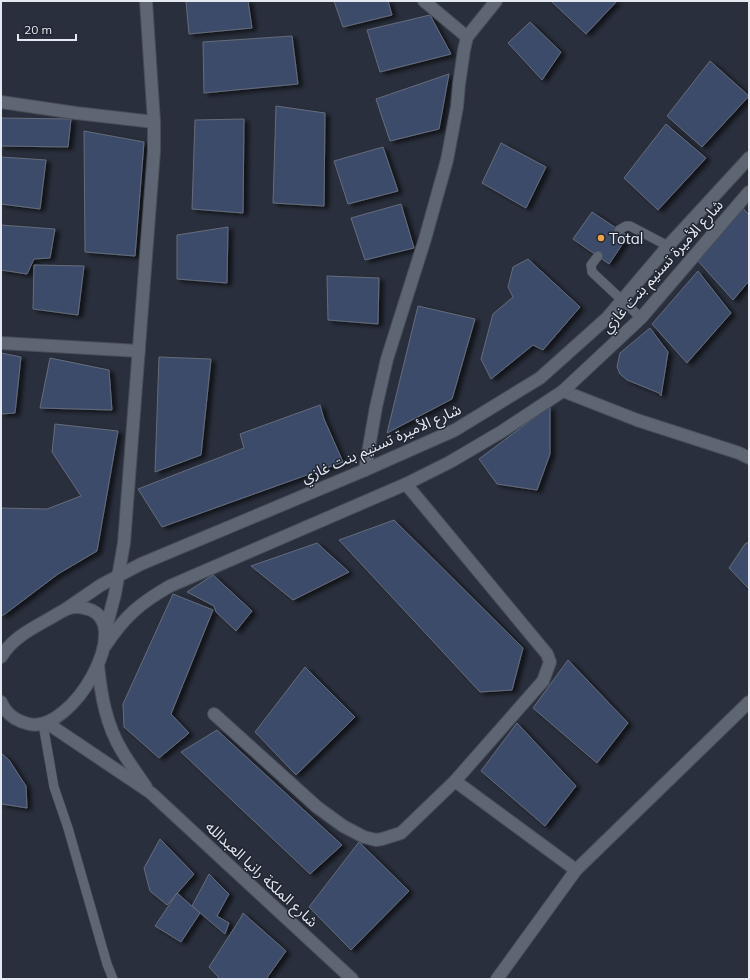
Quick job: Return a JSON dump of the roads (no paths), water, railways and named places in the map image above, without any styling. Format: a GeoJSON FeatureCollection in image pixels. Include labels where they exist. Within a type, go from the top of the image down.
{"type":"FeatureCollection","features":[{"type":"Feature","properties":{"kind":"street"},"geometry":{"type":"LineString","coordinates":[[105,632],[111,613],[119,575],[127,511],[152,184],[154,122],[146,1]]}},
{"type":"Feature","properties":{"kind":"street"},"geometry":{"type":"LineString","coordinates":[[424,1],[467,37]]}},
{"type":"Feature","properties":{"kind":"street"},"geometry":{"type":"LineString","coordinates":[[365,470],[376,407],[387,359],[425,239],[447,160],[457,107],[467,37],[496,1]]}},
{"type":"Feature","properties":{"kind":"street"},"geometry":{"type":"LineString","coordinates":[[1,102],[154,122]]}},
{"type":"Feature","properties":{"kind":"street","name":"شارع الأميرة تسنيم بنت غازي"},"geometry":{"type":"LineString","coordinates":[[2,651],[15,638],[66,609],[100,585],[119,575],[164,554],[365,470],[455,430],[540,378],[607,318],[668,246],[749,158]]}},
{"type":"Feature","properties":{"kind":"street","name":"شارع الأميرة تسنيم بنت غازي"},"geometry":{"type":"LineString","coordinates":[[105,646],[118,627],[133,611],[151,597],[170,586],[406,484],[450,462],[501,432],[563,391],[641,318],[749,192]]}},
{"type":"Feature","properties":{"kind":"street"},"geometry":{"type":"LineString","coordinates":[[1,343],[139,351]]}},
{"type":"Feature","properties":{"kind":"street"},"geometry":{"type":"LineString","coordinates":[[563,391],[637,420],[739,453],[749,458]]}},
{"type":"Feature","properties":{"kind":"street"},"geometry":{"type":"LineString","coordinates":[[214,714],[317,807],[343,826],[364,837],[376,840],[400,833],[455,781],[543,681],[550,662],[547,654],[406,484]]}},
{"type":"Feature","properties":{"kind":"street"},"geometry":{"type":"LineString","coordinates":[[1,704],[9,715],[20,722],[32,725],[45,723],[66,711],[79,697],[90,681],[105,646],[105,632],[101,619],[92,610],[79,606],[66,609]]}},
{"type":"Feature","properties":{"kind":"street","name":"شارع الملكة رانيا العبدالله"},"geometry":{"type":"LineString","coordinates":[[98,664],[105,709],[112,730],[121,750],[150,793]]}},
{"type":"Feature","properties":{"kind":"street"},"geometry":{"type":"LineString","coordinates":[[497,979],[576,870],[749,702]]}},
{"type":"Feature","properties":{"kind":"street","name":"شارع الملكة رانيا العبدالله"},"geometry":{"type":"LineString","coordinates":[[45,723],[150,793],[352,979]]}},
{"type":"Feature","properties":{"kind":"street"},"geometry":{"type":"LineString","coordinates":[[455,781],[576,870]]}},
{"type":"Feature","properties":{"kind":"lane"},"geometry":{"type":"LineString","coordinates":[[619,230],[622,227],[630,226],[668,246]]}},
{"type":"Feature","properties":{"kind":"lane"},"geometry":{"type":"LineString","coordinates":[[598,256],[591,265],[592,272],[641,318]]}},
{"type":"Feature","properties":{"kind":"lane"},"geometry":{"type":"LineString","coordinates":[[45,723],[54,787],[68,828],[107,964],[113,979]]}},
{"type":"Feature","properties":{"kind":"place","name":"Total"},"geometry":{"type":"Point","coordinates":[601,238]}}]}
